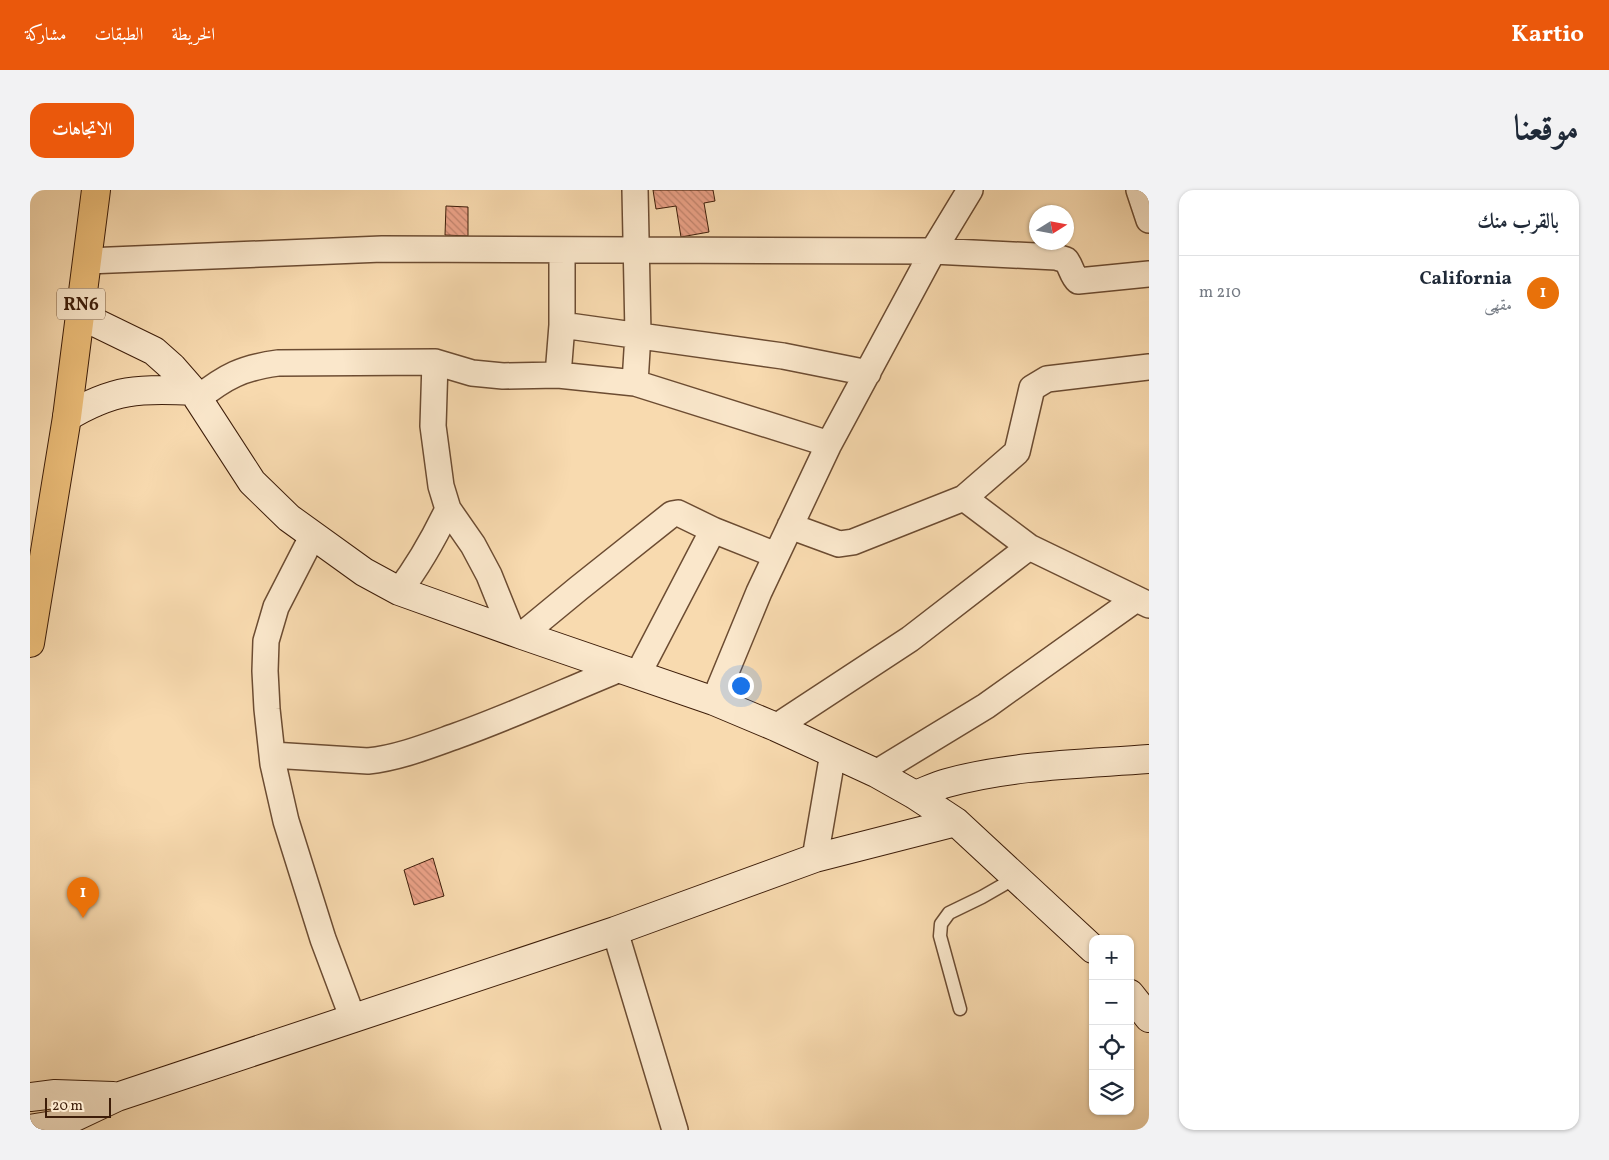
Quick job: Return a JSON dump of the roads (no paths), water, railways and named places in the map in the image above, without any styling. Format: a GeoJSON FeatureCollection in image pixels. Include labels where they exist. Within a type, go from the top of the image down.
{"type":"FeatureCollection","features":[{"type":"Feature","properties":{"kind":"main road","name":"RN6"},"geometry":{"type":"LineString","coordinates":[[30,643],[67,418],[96,190]]}},
{"type":"Feature","properties":{"kind":"street"},"geometry":{"type":"LineString","coordinates":[[635,190],[638,334],[635,383]]}},
{"type":"Feature","properties":{"kind":"street"},"geometry":{"type":"LineString","coordinates":[[714,701],[759,592],[829,444],[933,251],[970,190]]}},
{"type":"Feature","properties":{"kind":"street"},"geometry":{"type":"LineString","coordinates":[[1139,190],[1149,220]]}},
{"type":"Feature","properties":{"kind":"street"},"geometry":{"type":"LineString","coordinates":[[87,261],[382,249],[933,251],[1056,257],[1066,260],[1074,278],[1078,281],[1149,274]]}},
{"type":"Feature","properties":{"kind":"street"},"geometry":{"type":"LineString","coordinates":[[558,375],[562,325],[562,250]]}},
{"type":"Feature","properties":{"kind":"street"},"geometry":{"type":"LineString","coordinates":[[80,316],[154,351],[172,367],[195,395],[252,482],[288,518],[364,572],[399,591],[517,634],[714,701],[876,773],[915,795],[956,822],[1089,945]]}},
{"type":"Feature","properties":{"kind":"street"},"geometry":{"type":"LineString","coordinates":[[562,325],[638,334],[783,356],[868,373]]}},
{"type":"Feature","properties":{"kind":"street"},"geometry":{"type":"LineString","coordinates":[[67,418],[92,403],[127,392],[158,389],[195,395],[229,376],[256,366],[278,363],[435,362],[472,373],[504,376],[558,375],[635,383],[829,444]]}},
{"type":"Feature","properties":{"kind":"street"},"geometry":{"type":"LineString","coordinates":[[435,362],[434,426],[441,486],[448,509],[473,545],[517,634]]}},
{"type":"Feature","properties":{"kind":"street"},"geometry":{"type":"LineString","coordinates":[[790,526],[839,544],[853,542],[964,498],[1017,452],[1032,388],[1046,379],[1149,367]]}},
{"type":"Feature","properties":{"kind":"street"},"geometry":{"type":"LineString","coordinates":[[964,498],[1029,547],[1143,602]]}},
{"type":"Feature","properties":{"kind":"street"},"geometry":{"type":"LineString","coordinates":[[399,591],[431,543],[448,509]]}},
{"type":"Feature","properties":{"kind":"street"},"geometry":{"type":"LineString","coordinates":[[517,634],[579,588],[672,514],[678,513],[713,530],[776,555]]}},
{"type":"Feature","properties":{"kind":"street"},"geometry":{"type":"LineString","coordinates":[[272,756],[381,760],[426,747],[629,671],[713,530]]}},
{"type":"Feature","properties":{"kind":"street"},"geometry":{"type":"LineString","coordinates":[[313,535],[276,607],[266,641],[265,671],[272,756],[286,821],[323,939],[353,1019]]}},
{"type":"Feature","properties":{"kind":"street"},"geometry":{"type":"LineString","coordinates":[[776,727],[910,639],[1029,547]]}},
{"type":"Feature","properties":{"kind":"street"},"geometry":{"type":"LineString","coordinates":[[876,773],[986,706],[1143,602]]}},
{"type":"Feature","properties":{"kind":"street"},"geometry":{"type":"LineString","coordinates":[[815,858],[832,753]]}},
{"type":"Feature","properties":{"kind":"street"},"geometry":{"type":"LineString","coordinates":[[915,795],[945,783],[975,776],[1046,767],[1149,759]]}},
{"type":"Feature","properties":{"kind":"street"},"geometry":{"type":"LineString","coordinates":[[30,1129],[60,1124],[117,1097],[615,931],[815,858],[956,822]]}},
{"type":"Feature","properties":{"kind":"street"},"geometry":{"type":"LineString","coordinates":[[615,931],[675,1130]]}},
{"type":"Feature","properties":{"kind":"street"},"geometry":{"type":"LineString","coordinates":[[1134,999],[1149,1018]]}},
{"type":"Feature","properties":{"kind":"street"},"geometry":{"type":"LineString","coordinates":[[30,1096],[54,1094],[117,1097]]}},
{"type":"Feature","properties":{"kind":"lane"},"geometry":{"type":"LineString","coordinates":[[960,1009],[940,936],[941,924],[949,913],[1017,877]]}},
{"type":"Feature","properties":{"kind":"place","name":"California"},"geometry":{"type":"Point","coordinates":[83,918]}}]}
